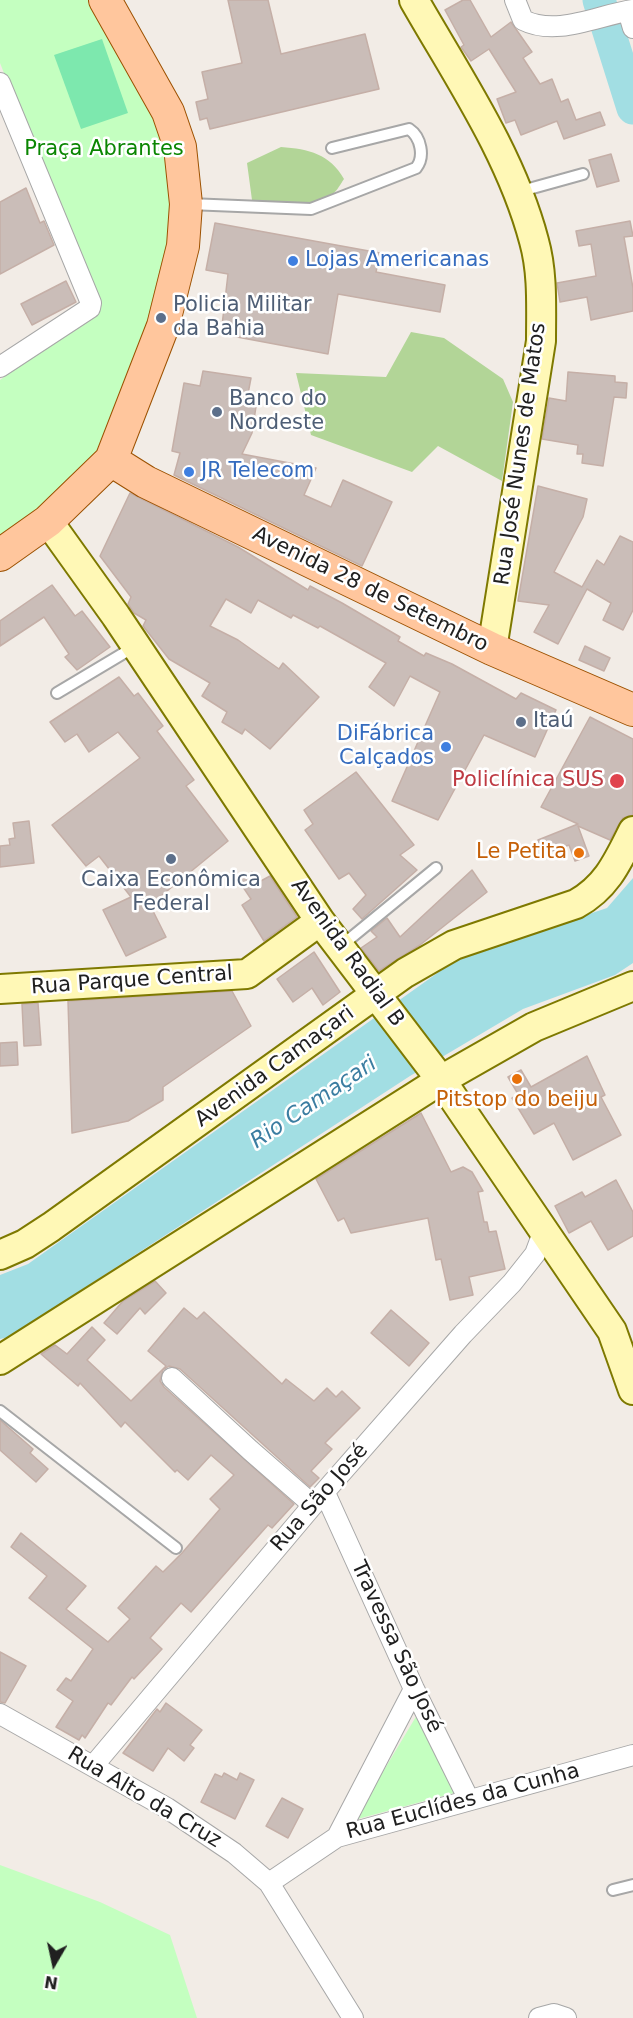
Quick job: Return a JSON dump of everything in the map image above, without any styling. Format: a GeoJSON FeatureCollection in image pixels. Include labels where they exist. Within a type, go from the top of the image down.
{"type":"FeatureCollection","features":[{"type":"Feature","properties":{"kind":"main road"},"geometry":{"type":"LineString","coordinates":[[0,555],[48,521],[111,460],[163,326],[183,246],[186,204],[180,147],[168,112],[105,0]]}},
{"type":"Feature","properties":{"kind":"main road","name":"Avenida 28 de Setembro"},"geometry":{"type":"LineString","coordinates":[[111,460],[146,482],[492,649],[633,710]]}},
{"type":"Feature","properties":{"kind":"street","name":"Rua José Nunes de Matos"},"geometry":{"type":"LineString","coordinates":[[414,0],[490,134],[518,192],[534,242],[542,291],[541,341],[492,649]]}},
{"type":"Feature","properties":{"kind":"street"},"geometry":{"type":"LineString","coordinates":[[515,0],[523,20],[536,26],[553,27],[628,15]]}},
{"type":"Feature","properties":{"kind":"street"},"geometry":{"type":"LineString","coordinates":[[0,83],[91,303],[90,308],[0,367]]}},
{"type":"Feature","properties":{"kind":"street","name":"Avenida Radial B"},"geometry":{"type":"LineString","coordinates":[[48,521],[136,646],[320,921],[437,1076],[612,1331],[633,1390]]}},
{"type":"Feature","properties":{"kind":"street","name":"Avenida Camaçari"},"geometry":{"type":"LineString","coordinates":[[0,1255],[25,1244],[51,1227],[381,999],[405,973],[454,945],[576,904],[594,894],[609,877],[633,831]]}},
{"type":"Feature","properties":{"kind":"street","name":"Rua Parque Central"},"geometry":{"type":"LineString","coordinates":[[0,989],[247,974],[320,921]]}},
{"type":"Feature","properties":{"kind":"street"},"geometry":{"type":"LineString","coordinates":[[0,1360],[437,1076],[534,1027],[633,986]]}},
{"type":"Feature","properties":{"kind":"street","name":"Rua São José"},"geometry":{"type":"LineString","coordinates":[[93,1766],[319,1499],[463,1334],[512,1283],[535,1254],[544,1230]]}},
{"type":"Feature","properties":{"kind":"street"},"geometry":{"type":"LineString","coordinates":[[172,1378],[250,1450],[319,1499]]}},
{"type":"Feature","properties":{"kind":"street","name":"Travessa São José"},"geometry":{"type":"LineString","coordinates":[[319,1499],[469,1800]]}},
{"type":"Feature","properties":{"kind":"street"},"geometry":{"type":"LineString","coordinates":[[337,1837],[414,1689]]}},
{"type":"Feature","properties":{"kind":"street","name":"Rua Alto da Cruz"},"geometry":{"type":"LineString","coordinates":[[0,1714],[167,1808],[234,1853],[269,1883],[353,2018]]}},
{"type":"Feature","properties":{"kind":"street","name":"Rua Euclídes da Cunha"},"geometry":{"type":"LineString","coordinates":[[269,1883],[337,1837],[633,1755]]}},
{"type":"Feature","properties":{"kind":"street"},"geometry":{"type":"LineString","coordinates":[[539,2018],[554,2014],[566,2018]]}},
{"type":"Feature","properties":{"kind":"lane"},"geometry":{"type":"LineString","coordinates":[[186,204],[311,209],[416,168],[421,161],[422,153],[414,133],[409,129],[332,148]]}},
{"type":"Feature","properties":{"kind":"lane"},"geometry":{"type":"LineString","coordinates":[[518,192],[583,174]]}},
{"type":"Feature","properties":{"kind":"lane"},"geometry":{"type":"LineString","coordinates":[[57,693],[136,646]]}},
{"type":"Feature","properties":{"kind":"lane"},"geometry":{"type":"LineString","coordinates":[[340,947],[436,868]]}},
{"type":"Feature","properties":{"kind":"lane"},"geometry":{"type":"LineString","coordinates":[[0,1411],[176,1548]]}},
{"type":"Feature","properties":{"kind":"lane"},"geometry":{"type":"LineString","coordinates":[[613,1890],[633,1885]]}},
{"type":"Feature","properties":{"kind":"green space","name":"Praça Abrantes"},"geometry":{"type":"Polygon","coordinates":[[[0,0],[96,0],[165,128],[176,190],[170,268],[92,464],[75,484],[0,538],[0,380],[98,310],[0,63],[0,0]]]}},
{"type":"Feature","properties":{"kind":"green space"},"geometry":{"type":"Polygon","coordinates":[[[102,39],[128,113],[81,129],[54,55],[102,39]]]}},
{"type":"Feature","properties":{"kind":"green space"},"geometry":{"type":"Polygon","coordinates":[[[281,147],[318,154],[332,164],[344,179],[331,196],[311,204],[281,205],[252,200],[247,163],[281,147]]]}},
{"type":"Feature","properties":{"kind":"green space"},"geometry":{"type":"Polygon","coordinates":[[[411,332],[444,338],[503,379],[513,402],[502,481],[438,446],[412,472],[311,435],[296,373],[386,377],[411,332]]]}},
{"type":"Feature","properties":{"kind":"green space"},"geometry":{"type":"Polygon","coordinates":[[[417,1715],[454,1793],[354,1820],[417,1715]]]}},
{"type":"Feature","properties":{"kind":"green space"},"geometry":{"type":"Polygon","coordinates":[[[0,1865],[100,1902],[170,1935],[197,2018],[0,2018],[0,1865]]]}},
{"type":"Feature","properties":{"kind":"water"},"geometry":{"type":"Polygon","coordinates":[[[633,878],[633,963],[615,975],[523,1009],[410,1076],[9,1337],[0,1339],[0,1275],[28,1264],[460,957],[607,908],[633,878]]]}},
{"type":"Feature","properties":{"kind":"building"},"geometry":{"type":"Polygon","coordinates":[[[228,0],[268,0],[281,54],[365,34],[379,89],[210,129],[207,118],[200,120],[196,102],[208,99],[202,72],[242,63],[228,0]]]}},
{"type":"Feature","properties":{"kind":"building"},"geometry":{"type":"Polygon","coordinates":[[[463,0],[470,0],[491,37],[511,22],[532,52],[523,58],[540,84],[552,79],[561,102],[568,99],[576,120],[600,112],[605,125],[564,139],[557,121],[521,135],[515,120],[506,123],[497,99],[516,92],[489,49],[471,61],[461,47],[464,45],[445,10],[463,0]]]}},
{"type":"Feature","properties":{"kind":"building"},"geometry":{"type":"Polygon","coordinates":[[[611,154],[619,181],[597,187],[589,160],[611,154]]]}},
{"type":"Feature","properties":{"kind":"building"},"geometry":{"type":"Polygon","coordinates":[[[26,188],[40,223],[44,221],[54,245],[0,274],[0,202],[26,188]]]}},
{"type":"Feature","properties":{"kind":"building"},"geometry":{"type":"Polygon","coordinates":[[[630,221],[633,236],[624,237],[633,288],[633,311],[591,320],[587,297],[560,302],[557,283],[596,276],[591,244],[579,246],[576,231],[630,221]]]}},
{"type":"Feature","properties":{"kind":"building"},"geometry":{"type":"Polygon","coordinates":[[[215,223],[380,253],[376,272],[445,285],[440,312],[338,294],[328,354],[221,334],[228,274],[206,270],[215,223]]]}},
{"type":"Feature","properties":{"kind":"building"},"geometry":{"type":"Polygon","coordinates":[[[66,281],[76,302],[32,325],[21,304],[66,281]]]}},
{"type":"Feature","properties":{"kind":"building"},"geometry":{"type":"Polygon","coordinates":[[[203,371],[251,378],[247,399],[257,400],[252,433],[242,454],[316,468],[304,495],[331,507],[343,480],[392,502],[362,566],[174,475],[180,453],[172,451],[184,383],[200,386],[203,371]]]}},
{"type":"Feature","properties":{"kind":"building"},"geometry":{"type":"Polygon","coordinates":[[[568,372],[615,376],[615,382],[627,383],[626,398],[614,397],[603,466],[582,463],[583,454],[577,454],[578,445],[542,439],[549,398],[566,401],[568,372]]]}},
{"type":"Feature","properties":{"kind":"building"},"geometry":{"type":"Polygon","coordinates":[[[538,486],[587,499],[583,517],[554,572],[582,587],[597,560],[604,565],[620,536],[633,542],[633,610],[623,630],[603,620],[611,603],[587,589],[558,644],[534,632],[549,605],[518,601],[538,486]]]}},
{"type":"Feature","properties":{"kind":"building"},"geometry":{"type":"Polygon","coordinates":[[[130,493],[238,547],[308,590],[310,586],[342,603],[400,637],[398,641],[424,656],[426,653],[452,664],[516,699],[521,693],[556,710],[535,757],[484,735],[438,820],[392,801],[440,692],[410,676],[394,706],[369,687],[386,663],[320,626],[318,628],[293,615],[291,618],[258,600],[251,613],[226,599],[210,626],[238,640],[279,669],[283,663],[319,697],[270,749],[245,729],[242,734],[222,722],[227,712],[202,696],[210,683],[169,659],[143,626],[146,620],[134,613],[128,604],[131,597],[100,556],[130,493]]]}},
{"type":"Feature","properties":{"kind":"building"},"geometry":{"type":"Polygon","coordinates":[[[52,585],[75,616],[82,611],[110,647],[77,670],[65,657],[69,654],[44,617],[0,646],[0,621],[52,585]]]}},
{"type":"Feature","properties":{"kind":"building"},"geometry":{"type":"Polygon","coordinates":[[[585,646],[610,658],[604,671],[579,660],[585,646]]]}},
{"type":"Feature","properties":{"kind":"building"},"geometry":{"type":"Polygon","coordinates":[[[119,677],[134,696],[138,693],[163,726],[157,731],[194,780],[186,786],[228,841],[150,905],[166,937],[126,956],[103,910],[131,897],[99,856],[86,866],[52,825],[140,758],[118,732],[89,752],[77,734],[65,742],[50,722],[119,677]]]}},
{"type":"Feature","properties":{"kind":"building"},"geometry":{"type":"Polygon","coordinates":[[[590,717],[633,739],[633,815],[623,818],[610,840],[578,826],[589,856],[575,861],[569,845],[544,854],[538,840],[578,824],[541,807],[590,717]]]}},
{"type":"Feature","properties":{"kind":"building"},"geometry":{"type":"Polygon","coordinates":[[[356,772],[414,845],[400,855],[417,870],[362,919],[353,909],[366,895],[349,873],[339,879],[305,830],[313,824],[304,810],[356,772]]]}},
{"type":"Feature","properties":{"kind":"building"},"geometry":{"type":"Polygon","coordinates":[[[29,821],[34,863],[0,867],[0,846],[10,845],[9,839],[15,838],[13,823],[29,821]]]}},
{"type":"Feature","properties":{"kind":"building"},"geometry":{"type":"Polygon","coordinates":[[[472,870],[487,892],[420,945],[379,971],[361,948],[377,937],[371,931],[387,918],[400,937],[472,870]]]}},
{"type":"Feature","properties":{"kind":"building"},"geometry":{"type":"Polygon","coordinates":[[[252,872],[259,882],[270,876],[297,917],[264,941],[242,905],[251,899],[239,881],[252,872]]]}},
{"type":"Feature","properties":{"kind":"building"},"geometry":{"type":"Polygon","coordinates":[[[314,952],[340,992],[323,1005],[312,988],[293,1002],[277,979],[314,952]]]}},
{"type":"Feature","properties":{"kind":"building"},"geometry":{"type":"Polygon","coordinates":[[[232,991],[251,1026],[163,1087],[163,1100],[128,1121],[72,1133],[68,1001],[232,991]]]}},
{"type":"Feature","properties":{"kind":"building"},"geometry":{"type":"Polygon","coordinates":[[[38,1003],[41,1045],[24,1046],[22,1004],[38,1003]]]}},
{"type":"Feature","properties":{"kind":"building"},"geometry":{"type":"Polygon","coordinates":[[[17,1042],[18,1065],[0,1066],[0,1043],[17,1042]]]}},
{"type":"Feature","properties":{"kind":"building"},"geometry":{"type":"Polygon","coordinates":[[[587,1056],[605,1095],[601,1097],[621,1135],[573,1160],[554,1123],[534,1134],[512,1098],[518,1094],[508,1077],[521,1070],[531,1087],[587,1056]]]}},
{"type":"Feature","properties":{"kind":"building"},"geometry":{"type":"Polygon","coordinates":[[[421,1113],[451,1172],[463,1167],[472,1172],[483,1191],[478,1192],[484,1222],[487,1222],[489,1232],[496,1231],[505,1269],[469,1277],[473,1295],[450,1300],[441,1259],[436,1260],[428,1218],[351,1233],[344,1218],[338,1221],[316,1179],[421,1113]]]}},
{"type":"Feature","properties":{"kind":"building"},"geometry":{"type":"Polygon","coordinates":[[[616,1180],[633,1212],[633,1236],[608,1250],[591,1221],[569,1233],[555,1206],[582,1192],[585,1197],[616,1180]]]}},
{"type":"Feature","properties":{"kind":"building"},"geometry":{"type":"Polygon","coordinates":[[[155,1281],[166,1293],[145,1314],[140,1308],[117,1334],[104,1323],[123,1301],[155,1281]]]}},
{"type":"Feature","properties":{"kind":"building"},"geometry":{"type":"Polygon","coordinates":[[[184,1308],[197,1319],[204,1312],[282,1384],[286,1379],[314,1401],[327,1388],[336,1397],[342,1391],[360,1408],[325,1443],[332,1449],[311,1471],[319,1478],[310,1487],[180,1369],[169,1366],[163,1370],[160,1381],[164,1387],[294,1504],[272,1528],[268,1525],[191,1612],[181,1603],[150,1638],[162,1649],[134,1679],[132,1677],[111,1705],[108,1703],[85,1738],[82,1735],[79,1740],[56,1727],[73,1701],[57,1690],[66,1678],[71,1681],[93,1649],[29,1598],[47,1576],[11,1547],[21,1533],[86,1586],[66,1609],[108,1642],[130,1619],[118,1608],[156,1566],[163,1572],[182,1553],[220,1509],[210,1499],[234,1475],[211,1455],[188,1480],[177,1470],[175,1472],[125,1422],[121,1427],[80,1383],[78,1386],[41,1354],[55,1345],[67,1354],[92,1327],[105,1340],[87,1360],[131,1401],[166,1366],[148,1351],[184,1308]]]}},
{"type":"Feature","properties":{"kind":"building"},"geometry":{"type":"Polygon","coordinates":[[[391,1310],[429,1343],[409,1366],[371,1333],[391,1310]]]}},
{"type":"Feature","properties":{"kind":"building"},"geometry":{"type":"Polygon","coordinates":[[[0,1420],[33,1449],[30,1453],[48,1469],[36,1482],[0,1450],[0,1420]]]}},
{"type":"Feature","properties":{"kind":"building"},"geometry":{"type":"Polygon","coordinates":[[[0,1652],[26,1666],[5,1703],[0,1702],[0,1652]]]}},
{"type":"Feature","properties":{"kind":"building"},"geometry":{"type":"Polygon","coordinates":[[[166,1703],[202,1730],[190,1745],[194,1748],[184,1761],[168,1748],[153,1771],[123,1753],[157,1709],[160,1712],[166,1703]]]}},
{"type":"Feature","properties":{"kind":"building"},"geometry":{"type":"Polygon","coordinates":[[[224,1773],[237,1780],[240,1773],[254,1780],[235,1819],[201,1802],[215,1774],[222,1777],[224,1773]]]}},
{"type":"Feature","properties":{"kind":"building"},"geometry":{"type":"Polygon","coordinates":[[[282,1798],[303,1809],[288,1838],[266,1826],[282,1798]]]}},
{"type":"Feature","properties":{"kind":"waterway","name":"Rio Camaçari"},"geometry":{"type":"LineString","coordinates":[[599,0],[633,108]]}},
{"type":"Feature","properties":{"kind":"place","name":"Lojas Americanas"},"geometry":{"type":"Point","coordinates":[293,261]}},
{"type":"Feature","properties":{"kind":"place","name":"Policia Militar da Bahia"},"geometry":{"type":"Point","coordinates":[161,318]}},
{"type":"Feature","properties":{"kind":"place","name":"Banco do Nordeste"},"geometry":{"type":"Point","coordinates":[217,412]}},
{"type":"Feature","properties":{"kind":"place","name":"JR Telecom"},"geometry":{"type":"Point","coordinates":[189,472]}},
{"type":"Feature","properties":{"kind":"place","name":"Itaú"},"geometry":{"type":"Point","coordinates":[521,722]}},
{"type":"Feature","properties":{"kind":"place","name":"DiFábrica Calçados"},"geometry":{"type":"Point","coordinates":[446,747]}},
{"type":"Feature","properties":{"kind":"place","name":"Policlínica SUS"},"geometry":{"type":"Point","coordinates":[617,781]}},
{"type":"Feature","properties":{"kind":"place","name":"Le Petita"},"geometry":{"type":"Point","coordinates":[579,853]}},
{"type":"Feature","properties":{"kind":"place","name":"Caixa Econômica Federal"},"geometry":{"type":"Point","coordinates":[171,859]}},
{"type":"Feature","properties":{"kind":"place","name":"Pitstop do beiju"},"geometry":{"type":"Point","coordinates":[517,1079]}}]}
